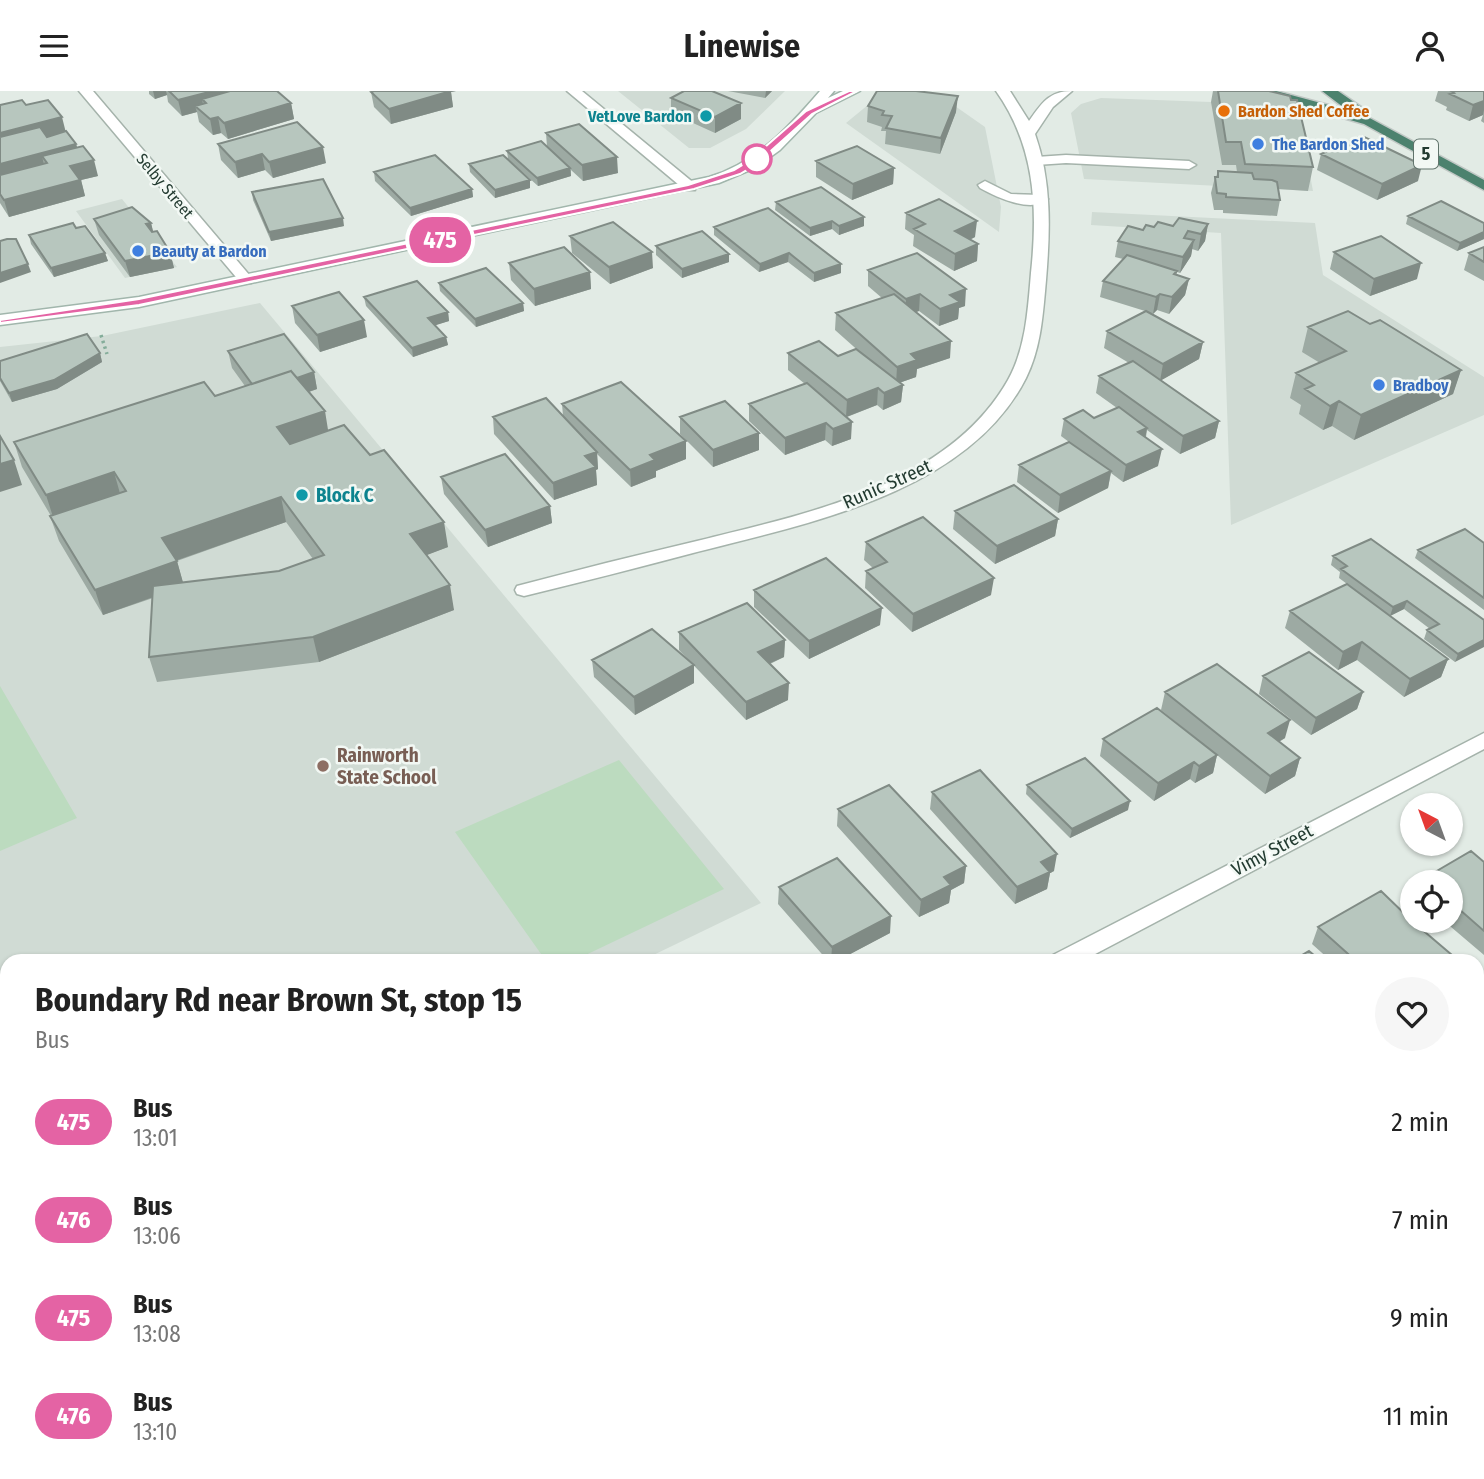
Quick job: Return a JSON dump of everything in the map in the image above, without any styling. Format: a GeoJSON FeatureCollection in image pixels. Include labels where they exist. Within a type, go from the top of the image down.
{"type":"FeatureCollection","features":[{"type":"Feature","properties":{"kind":"highway","name":"5"},"geometry":{"type":"LineString","coordinates":[[1256,91],[1301,100],[1369,121]]}},
{"type":"Feature","properties":{"kind":"highway","name":"5"},"geometry":{"type":"LineString","coordinates":[[1329,91],[1369,121],[1484,186]]}},
{"type":"Feature","properties":{"kind":"street","name":"Selby Street"},"geometry":{"type":"LineString","coordinates":[[86,91],[246,280]]}},
{"type":"Feature","properties":{"kind":"street"},"geometry":{"type":"LineString","coordinates":[[574,91],[690,187]]}},
{"type":"Feature","properties":{"kind":"street"},"geometry":{"type":"LineString","coordinates":[[0,320],[92,310],[690,187],[737,172],[752,163],[809,113],[827,91]]}},
{"type":"Feature","properties":{"kind":"street"},"geometry":{"type":"LineString","coordinates":[[809,113],[853,91]]}},
{"type":"Feature","properties":{"kind":"street","name":"Runic Street"},"geometry":{"type":"LineString","coordinates":[[524,590],[820,513],[884,490],[939,461],[986,422],[1015,383],[1030,348],[1044,217],[1036,160],[1028,134],[1003,91]]}},
{"type":"Feature","properties":{"kind":"street"},"geometry":{"type":"LineString","coordinates":[[1028,134],[1048,104],[1065,91]]}},
{"type":"Feature","properties":{"kind":"street"},"geometry":{"type":"LineString","coordinates":[[1036,160],[1189,165]]}},
{"type":"Feature","properties":{"kind":"street"},"geometry":{"type":"LineString","coordinates":[[985,185],[1008,198],[1041,199]]}},
{"type":"Feature","properties":{"kind":"street","name":"Vimy Street"},"geometry":{"type":"LineString","coordinates":[[1074,954],[1484,740]]}},
{"type":"Feature","properties":{"kind":"path"},"geometry":{"type":"LineString","coordinates":[[102,336],[107,354]]}},
{"type":"Feature","properties":{"kind":"shaded area"},"geometry":{"type":"Polygon","coordinates":[[[618,91],[785,91],[746,129],[710,148],[689,148],[618,91]]]}},
{"type":"Feature","properties":{"kind":"shaded area"},"geometry":{"type":"Polygon","coordinates":[[[1101,98],[1211,102],[1300,122],[1313,191],[1084,179],[1071,113],[1081,104],[1101,98]]]}},
{"type":"Feature","properties":{"kind":"shaded area"},"geometry":{"type":"Polygon","coordinates":[[[945,99],[985,127],[1001,207],[999,232],[846,123],[874,100],[945,99]]]}},
{"type":"Feature","properties":{"kind":"shaded area"},"geometry":{"type":"Polygon","coordinates":[[[122,199],[177,267],[125,278],[76,211],[122,199]]]}},
{"type":"Feature","properties":{"kind":"shaded area"},"geometry":{"type":"Polygon","coordinates":[[[1092,212],[1315,223],[1323,275],[1484,377],[1484,415],[1231,525],[1221,233],[1091,225],[1092,212]]]}},
{"type":"Feature","properties":{"kind":"shaded area","name":"Rainworth State School"},"geometry":{"type":"Polygon","coordinates":[[[260,303],[761,903],[655,954],[0,954],[0,347],[102,336],[260,303]]]}},
{"type":"Feature","properties":{"kind":"green space"},"geometry":{"type":"Polygon","coordinates":[[[0,686],[77,818],[0,851],[0,686]]]}},
{"type":"Feature","properties":{"kind":"green space"},"geometry":{"type":"Polygon","coordinates":[[[619,760],[724,889],[588,954],[541,954],[455,832],[619,760]]]}},
{"type":"Feature","properties":{"kind":"building"},"geometry":{"type":"Polygon","coordinates":[[[169,91],[213,91],[178,100],[169,91]]]}},
{"type":"Feature","properties":{"kind":"building"},"geometry":{"type":"Polygon","coordinates":[[[230,91],[277,91],[291,103],[224,123],[218,117],[210,119],[195,106],[206,103],[202,99],[230,91]]]}},
{"type":"Feature","properties":{"kind":"building"},"geometry":{"type":"Polygon","coordinates":[[[451,91],[389,109],[371,92],[451,91]]]}},
{"type":"Feature","properties":{"kind":"building"},"geometry":{"type":"Polygon","coordinates":[[[684,91],[712,91],[741,103],[715,117],[671,98],[684,91]]]}},
{"type":"Feature","properties":{"kind":"building"},"geometry":{"type":"Polygon","coordinates":[[[877,91],[916,91],[958,96],[941,138],[886,128],[892,116],[882,115],[884,111],[868,106],[877,91]]]}},
{"type":"Feature","properties":{"kind":"building"},"geometry":{"type":"Polygon","coordinates":[[[1218,91],[1269,91],[1297,100],[1313,167],[1245,164],[1241,142],[1226,142],[1218,91]]]}},
{"type":"Feature","properties":{"kind":"building"},"geometry":{"type":"Polygon","coordinates":[[[1451,91],[1484,91],[1484,101],[1473,105],[1450,94],[1454,93],[1451,91]]]}},
{"type":"Feature","properties":{"kind":"building"},"geometry":{"type":"Polygon","coordinates":[[[22,100],[26,105],[48,100],[62,117],[0,133],[0,105],[22,100]]]}},
{"type":"Feature","properties":{"kind":"building"},"geometry":{"type":"Polygon","coordinates":[[[297,122],[323,147],[269,162],[262,154],[235,162],[218,144],[297,122]]]}},
{"type":"Feature","properties":{"kind":"building"},"geometry":{"type":"Polygon","coordinates":[[[579,124],[617,157],[582,165],[546,133],[579,124]]]}},
{"type":"Feature","properties":{"kind":"building"},"geometry":{"type":"Polygon","coordinates":[[[40,127],[47,137],[66,131],[76,144],[0,164],[0,137],[40,127]]]}},
{"type":"Feature","properties":{"kind":"building"},"geometry":{"type":"Polygon","coordinates":[[[1362,136],[1422,165],[1382,184],[1321,154],[1362,136]]]}},
{"type":"Feature","properties":{"kind":"building"},"geometry":{"type":"Polygon","coordinates":[[[541,141],[570,168],[537,178],[507,151],[541,141]]]}},
{"type":"Feature","properties":{"kind":"building"},"geometry":{"type":"Polygon","coordinates":[[[83,146],[94,160],[70,166],[80,180],[4,200],[0,194],[0,175],[47,163],[42,156],[83,146]]]}},
{"type":"Feature","properties":{"kind":"building"},"geometry":{"type":"Polygon","coordinates":[[[857,146],[894,168],[853,184],[816,161],[857,146]]]}},
{"type":"Feature","properties":{"kind":"building"},"geometry":{"type":"Polygon","coordinates":[[[435,155],[472,189],[410,208],[374,172],[435,155]]]}},
{"type":"Feature","properties":{"kind":"building"},"geometry":{"type":"Polygon","coordinates":[[[503,155],[530,180],[495,190],[469,164],[503,155]]]}},
{"type":"Feature","properties":{"kind":"building"},"geometry":{"type":"Polygon","coordinates":[[[1218,171],[1252,173],[1254,179],[1277,182],[1280,200],[1226,197],[1226,194],[1217,193],[1215,177],[1218,177],[1218,171]]]}},
{"type":"Feature","properties":{"kind":"building"},"geometry":{"type":"Polygon","coordinates":[[[323,179],[343,218],[269,232],[252,192],[323,179]]]}},
{"type":"Feature","properties":{"kind":"building"},"geometry":{"type":"Polygon","coordinates":[[[821,187],[864,217],[839,226],[832,221],[810,228],[776,202],[821,187]]]}},
{"type":"Feature","properties":{"kind":"building"},"geometry":{"type":"Polygon","coordinates":[[[939,199],[977,221],[955,231],[978,244],[955,254],[914,229],[925,224],[906,213],[939,199]]]}},
{"type":"Feature","properties":{"kind":"building"},"geometry":{"type":"Polygon","coordinates":[[[1441,201],[1484,223],[1484,232],[1460,243],[1408,216],[1441,201]]]}},
{"type":"Feature","properties":{"kind":"building"},"geometry":{"type":"Polygon","coordinates":[[[132,207],[151,223],[146,224],[152,232],[157,231],[170,252],[125,261],[94,219],[132,207]]]}},
{"type":"Feature","properties":{"kind":"building"},"geometry":{"type":"Polygon","coordinates":[[[768,208],[841,264],[814,273],[789,253],[760,264],[714,227],[768,208]]]}},
{"type":"Feature","properties":{"kind":"building"},"geometry":{"type":"Polygon","coordinates":[[[1179,218],[1208,224],[1201,234],[1188,231],[1184,238],[1194,240],[1183,257],[1118,241],[1128,226],[1143,230],[1146,225],[1154,227],[1158,222],[1173,226],[1179,218]]]}},
{"type":"Feature","properties":{"kind":"building"},"geometry":{"type":"Polygon","coordinates":[[[613,222],[652,252],[609,267],[570,236],[613,222]]]}},
{"type":"Feature","properties":{"kind":"building"},"geometry":{"type":"Polygon","coordinates":[[[73,223],[76,228],[85,226],[105,253],[51,268],[29,235],[73,223]]]}},
{"type":"Feature","properties":{"kind":"building"},"geometry":{"type":"Polygon","coordinates":[[[702,231],[729,254],[682,269],[656,246],[702,231]]]}},
{"type":"Feature","properties":{"kind":"building"},"geometry":{"type":"Polygon","coordinates":[[[1381,236],[1421,263],[1374,279],[1334,252],[1381,236]]]}},
{"type":"Feature","properties":{"kind":"building"},"geometry":{"type":"Polygon","coordinates":[[[16,239],[28,264],[0,273],[0,241],[16,239]]]}},
{"type":"Feature","properties":{"kind":"building"},"geometry":{"type":"Polygon","coordinates":[[[564,247],[590,272],[534,289],[509,263],[564,247]]]}},
{"type":"Feature","properties":{"kind":"building"},"geometry":{"type":"Polygon","coordinates":[[[1484,247],[1484,262],[1469,253],[1484,247]]]}},
{"type":"Feature","properties":{"kind":"building"},"geometry":{"type":"Polygon","coordinates":[[[917,253],[966,289],[950,295],[960,302],[940,309],[920,294],[906,299],[868,270],[917,253]]]}},
{"type":"Feature","properties":{"kind":"building"},"geometry":{"type":"Polygon","coordinates":[[[1127,255],[1177,271],[1174,274],[1189,279],[1172,297],[1160,294],[1156,297],[1103,281],[1127,255]]]}},
{"type":"Feature","properties":{"kind":"building"},"geometry":{"type":"Polygon","coordinates":[[[486,268],[523,303],[475,319],[439,283],[486,268]]]}},
{"type":"Feature","properties":{"kind":"building"},"geometry":{"type":"Polygon","coordinates":[[[417,281],[448,312],[428,318],[446,337],[412,348],[364,297],[417,281]]]}},
{"type":"Feature","properties":{"kind":"building"},"geometry":{"type":"Polygon","coordinates":[[[339,292],[364,320],[317,335],[292,306],[339,292]]]}},
{"type":"Feature","properties":{"kind":"building"},"geometry":{"type":"Polygon","coordinates":[[[894,294],[951,341],[911,354],[917,360],[897,367],[836,313],[894,294]]]}},
{"type":"Feature","properties":{"kind":"building"},"geometry":{"type":"Polygon","coordinates":[[[1146,311],[1203,342],[1163,364],[1107,331],[1146,311]]]}},
{"type":"Feature","properties":{"kind":"building"},"geometry":{"type":"Polygon","coordinates":[[[1348,311],[1370,324],[1380,320],[1461,370],[1361,415],[1339,401],[1330,406],[1305,389],[1314,385],[1296,373],[1346,351],[1308,327],[1348,311]]]}},
{"type":"Feature","properties":{"kind":"building"},"geometry":{"type":"Polygon","coordinates":[[[87,334],[100,353],[54,380],[9,393],[0,378],[0,361],[87,334]]]}},
{"type":"Feature","properties":{"kind":"building"},"geometry":{"type":"Polygon","coordinates":[[[284,334],[314,372],[297,378],[291,371],[252,384],[228,351],[284,334]]]}},
{"type":"Feature","properties":{"kind":"building"},"geometry":{"type":"Polygon","coordinates":[[[819,341],[838,356],[856,349],[903,385],[884,393],[878,388],[847,400],[788,353],[819,341]]]}},
{"type":"Feature","properties":{"kind":"building"},"geometry":{"type":"Polygon","coordinates":[[[1133,361],[1219,421],[1183,436],[1099,376],[1133,361]]]}},
{"type":"Feature","properties":{"kind":"building"},"geometry":{"type":"Polygon","coordinates":[[[291,371],[325,411],[277,427],[290,444],[344,425],[370,455],[384,450],[444,522],[410,534],[450,585],[313,637],[149,657],[153,586],[279,571],[324,555],[281,497],[162,538],[177,561],[95,590],[50,516],[126,491],[114,472],[46,495],[14,442],[204,382],[215,396],[291,371]]]}},
{"type":"Feature","properties":{"kind":"building"},"geometry":{"type":"Polygon","coordinates":[[[621,382],[686,441],[650,455],[655,460],[630,470],[562,404],[621,382]]]}},
{"type":"Feature","properties":{"kind":"building"},"geometry":{"type":"Polygon","coordinates":[[[807,383],[852,422],[833,429],[826,423],[785,438],[749,404],[807,383]]]}},
{"type":"Feature","properties":{"kind":"building"},"geometry":{"type":"Polygon","coordinates":[[[546,398],[597,452],[585,456],[596,467],[553,483],[493,417],[546,398]]]}},
{"type":"Feature","properties":{"kind":"building"},"geometry":{"type":"Polygon","coordinates":[[[725,401],[759,433],[713,450],[680,417],[725,401]]]}},
{"type":"Feature","properties":{"kind":"building"},"geometry":{"type":"Polygon","coordinates":[[[1119,407],[1147,428],[1138,432],[1162,449],[1126,465],[1064,419],[1083,410],[1094,418],[1119,407]]]}},
{"type":"Feature","properties":{"kind":"building"},"geometry":{"type":"Polygon","coordinates":[[[0,436],[14,460],[0,464],[0,436]]]}},
{"type":"Feature","properties":{"kind":"building"},"geometry":{"type":"Polygon","coordinates":[[[1069,442],[1111,471],[1060,495],[1019,465],[1069,442]]]}},
{"type":"Feature","properties":{"kind":"building"},"geometry":{"type":"Polygon","coordinates":[[[505,454],[550,506],[485,530],[441,477],[505,454]]]}},
{"type":"Feature","properties":{"kind":"building"},"geometry":{"type":"Polygon","coordinates":[[[1014,485],[1058,519],[997,546],[955,511],[1014,485]]]}},
{"type":"Feature","properties":{"kind":"building"},"geometry":{"type":"Polygon","coordinates":[[[923,517],[994,578],[913,614],[866,571],[887,562],[866,542],[923,517]]]}},
{"type":"Feature","properties":{"kind":"building"},"geometry":{"type":"Polygon","coordinates":[[[1465,529],[1484,543],[1484,598],[1418,550],[1465,529]]]}},
{"type":"Feature","properties":{"kind":"building"},"geometry":{"type":"Polygon","coordinates":[[[1371,539],[1484,620],[1484,640],[1458,654],[1427,630],[1439,624],[1407,601],[1393,607],[1341,569],[1347,566],[1333,556],[1371,539]]]}},
{"type":"Feature","properties":{"kind":"building"},"geometry":{"type":"Polygon","coordinates":[[[826,558],[882,608],[809,641],[754,590],[826,558]]]}},
{"type":"Feature","properties":{"kind":"building"},"geometry":{"type":"Polygon","coordinates":[[[1347,584],[1448,659],[1410,679],[1362,642],[1343,652],[1290,611],[1347,584]]]}},
{"type":"Feature","properties":{"kind":"building"},"geometry":{"type":"Polygon","coordinates":[[[747,603],[785,640],[758,652],[789,683],[746,702],[679,632],[747,603]]]}},
{"type":"Feature","properties":{"kind":"building"},"geometry":{"type":"Polygon","coordinates":[[[652,629],[694,665],[634,697],[592,660],[652,629]]]}},
{"type":"Feature","properties":{"kind":"building"},"geometry":{"type":"Polygon","coordinates":[[[1309,652],[1363,692],[1316,718],[1263,676],[1309,652]]]}},
{"type":"Feature","properties":{"kind":"building"},"geometry":{"type":"Polygon","coordinates":[[[1217,664],[1290,720],[1268,733],[1300,758],[1270,776],[1165,692],[1217,664]]]}},
{"type":"Feature","properties":{"kind":"building"},"geometry":{"type":"Polygon","coordinates":[[[1157,708],[1217,755],[1199,766],[1194,762],[1158,783],[1103,739],[1157,708]]]}},
{"type":"Feature","properties":{"kind":"building"},"geometry":{"type":"Polygon","coordinates":[[[1085,758],[1130,801],[1072,829],[1027,785],[1085,758]]]}},
{"type":"Feature","properties":{"kind":"building"},"geometry":{"type":"Polygon","coordinates":[[[980,770],[1057,854],[1041,862],[1050,872],[1017,887],[932,792],[980,770]]]}},
{"type":"Feature","properties":{"kind":"building"},"geometry":{"type":"Polygon","coordinates":[[[889,785],[966,866],[944,877],[951,885],[921,900],[838,809],[889,785]]]}},
{"type":"Feature","properties":{"kind":"building"},"geometry":{"type":"Polygon","coordinates":[[[1471,851],[1484,862],[1484,931],[1463,913],[1463,870],[1438,870],[1471,851]]]}},
{"type":"Feature","properties":{"kind":"building"},"geometry":{"type":"Polygon","coordinates":[[[837,858],[891,916],[832,947],[779,887],[837,858]]]}},
{"type":"Feature","properties":{"kind":"building"},"geometry":{"type":"Polygon","coordinates":[[[1381,891],[1400,909],[1400,933],[1426,933],[1451,954],[1348,954],[1318,927],[1381,891]]]}},
{"type":"Feature","properties":{"kind":"bus line","name":"475"},"geometry":{"type":"LineString","coordinates":[[0,320],[50,316],[139,302],[690,187],[737,172],[763,154],[809,113],[852,91]]}},
{"type":"Feature","properties":{"kind":"place","name":"Bardon Shed Coffee"},"geometry":{"type":"Point","coordinates":[1224,111]}},
{"type":"Feature","properties":{"kind":"place","name":"VetLove Bardon"},"geometry":{"type":"Point","coordinates":[706,116]}},
{"type":"Feature","properties":{"kind":"place","name":"The Bardon Shed"},"geometry":{"type":"Point","coordinates":[1258,144]}},
{"type":"Feature","properties":{"kind":"place","name":"Beauty at Bardon"},"geometry":{"type":"Point","coordinates":[138,251]}},
{"type":"Feature","properties":{"kind":"place","name":"Bradboy"},"geometry":{"type":"Point","coordinates":[1379,385]}},
{"type":"Feature","properties":{"kind":"place","name":"Block C"},"geometry":{"type":"Point","coordinates":[302,495]}},
{"type":"Feature","properties":{"kind":"place","name":"Rainworth State School"},"geometry":{"type":"Point","coordinates":[323,766]}}]}
